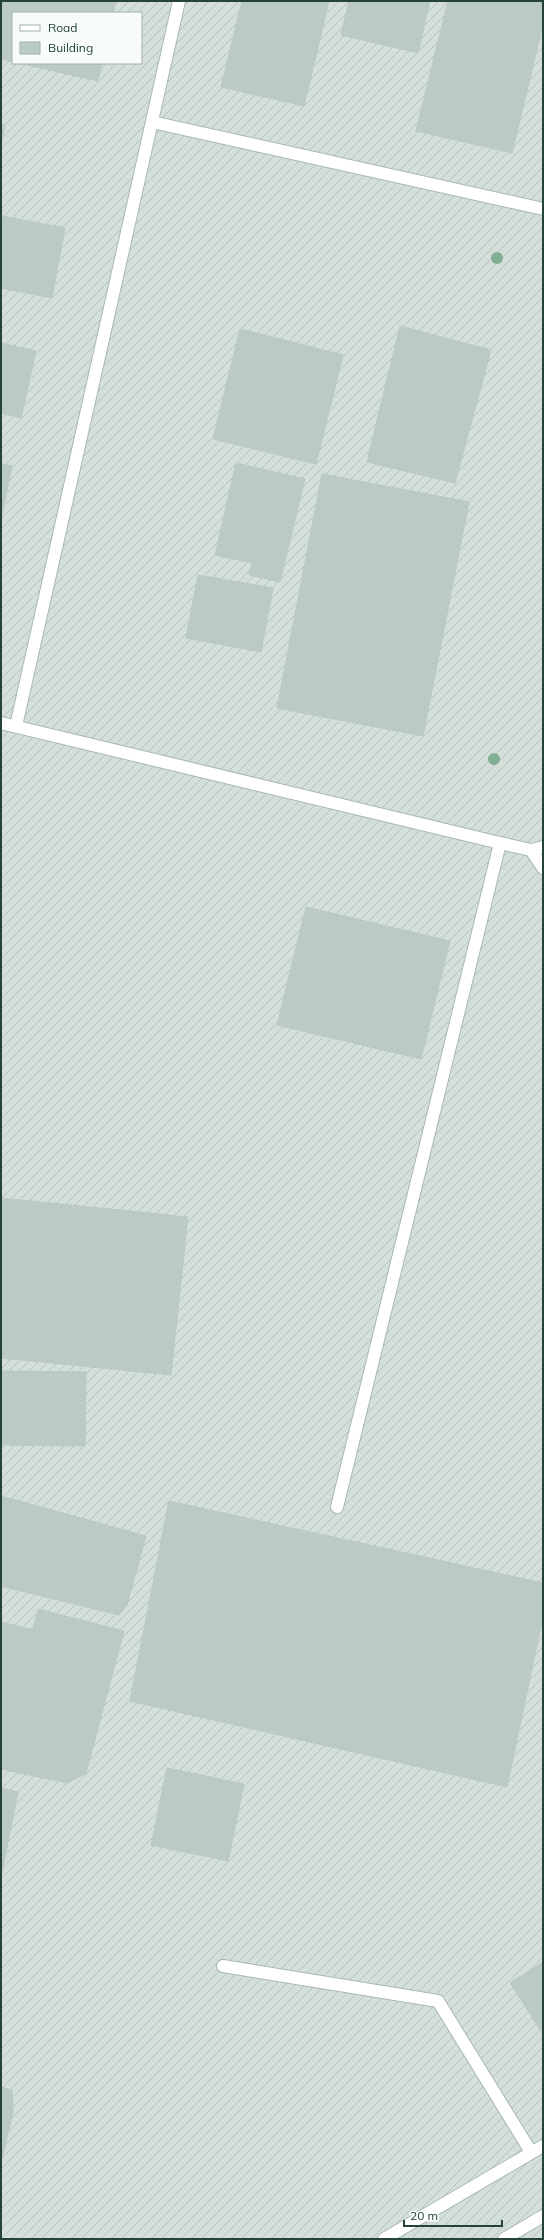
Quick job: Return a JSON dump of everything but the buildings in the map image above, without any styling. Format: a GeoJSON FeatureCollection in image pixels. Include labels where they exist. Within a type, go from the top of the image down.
{"type":"FeatureCollection","features":[{"type":"Feature","properties":{"kind":"street"},"geometry":{"type":"LineString","coordinates":[[16,726],[179,1]]}},
{"type":"Feature","properties":{"kind":"street"},"geometry":{"type":"LineString","coordinates":[[152,122],[543,209]]}},
{"type":"Feature","properties":{"kind":"street"},"geometry":{"type":"LineString","coordinates":[[1,723],[500,844],[531,850],[543,847]]}},
{"type":"Feature","properties":{"kind":"street"},"geometry":{"type":"LineString","coordinates":[[337,1507],[500,844]]}},
{"type":"Feature","properties":{"kind":"street"},"geometry":{"type":"LineString","coordinates":[[531,850],[543,868]]}},
{"type":"Feature","properties":{"kind":"street"},"geometry":{"type":"LineString","coordinates":[[223,1966],[438,2001],[531,2152]]}},
{"type":"Feature","properties":{"kind":"street"},"geometry":{"type":"LineString","coordinates":[[384,2239],[543,2146]]}},
{"type":"Feature","properties":{"kind":"street"},"geometry":{"type":"LineString","coordinates":[[504,2239],[543,2216]]}},
{"type":"Feature","properties":{"kind":"shaded area"},"geometry":{"type":"Polygon","coordinates":[[[1,1],[543,1],[543,2239],[1,2239],[1,1]]]}}]}
